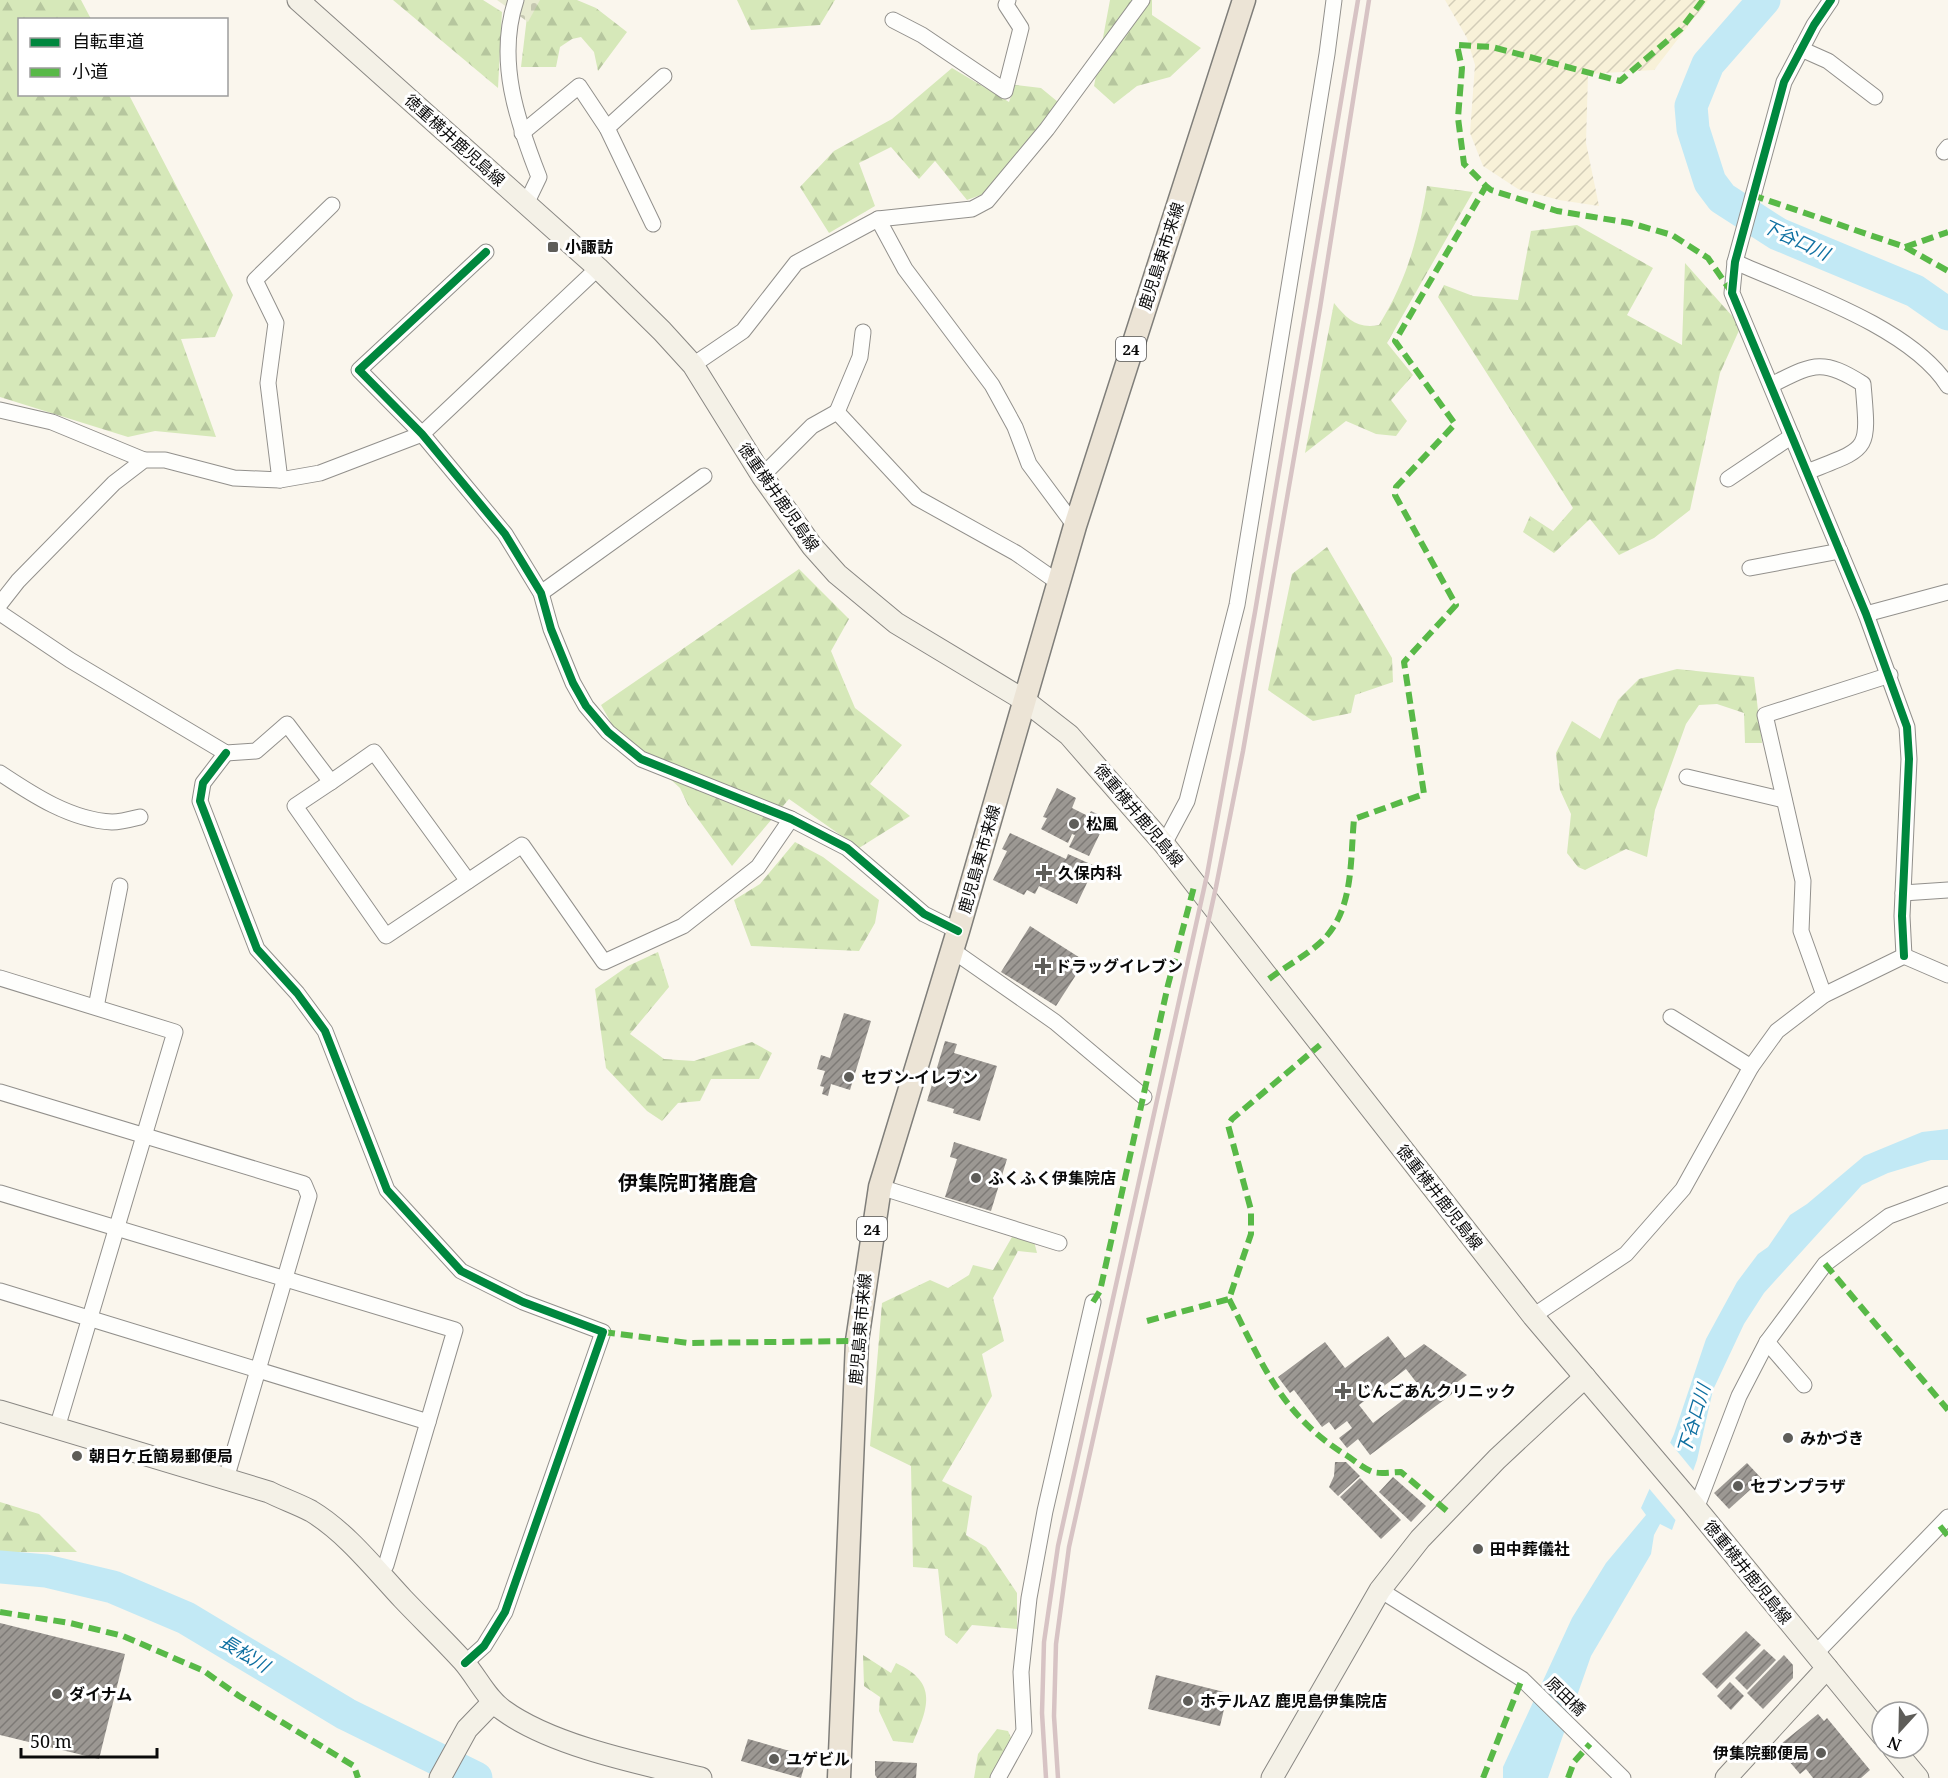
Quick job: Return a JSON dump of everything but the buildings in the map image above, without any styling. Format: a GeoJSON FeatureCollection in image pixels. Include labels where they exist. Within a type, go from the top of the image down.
{"type":"FeatureCollection","features":[{"type":"Feature","properties":{"kind":"main road","name":"徳重横井鹿児島線"},"geometry":{"type":"LineString","coordinates":[[298,0],[598,268],[655,324],[693,365],[762,476],[812,546],[864,599],[939,651],[1024,700],[1069,735],[1164,844],[1533,1316],[1694,1505],[1870,1720]]}},
{"type":"Feature","properties":{"kind":"main road","name":"鹿児島東市来線"},"geometry":{"type":"LineString","coordinates":[[839,1778],[857,1341],[880,1187],[955,941],[1075,526],[1244,0]]}},
{"type":"Feature","properties":{"kind":"main road"},"geometry":{"type":"LineString","coordinates":[[1272,1778],[1380,1590],[1420,1539],[1497,1459],[1585,1377]]}},
{"type":"Feature","properties":{"kind":"main road"},"geometry":{"type":"LineString","coordinates":[[0,1411],[269,1492],[310,1511],[332,1527],[380,1574],[465,1662],[494,1702],[514,1717],[622,1760],[701,1778]]}},
{"type":"Feature","properties":{"kind":"main road"},"geometry":{"type":"LineString","coordinates":[[1726,1778],[1821,1660]]}},
{"type":"Feature","properties":{"kind":"main road"},"geometry":{"type":"LineString","coordinates":[[440,1778],[467,1729],[494,1702]]}},
{"type":"Feature","properties":{"kind":"main road"},"geometry":{"type":"LineString","coordinates":[[1903,1760],[1918,1778]]}},
{"type":"Feature","properties":{"kind":"street"},"geometry":{"type":"LineString","coordinates":[[516,0],[510,17],[508,44],[516,116],[538,177],[526,204]]}},
{"type":"Feature","properties":{"kind":"street"},"geometry":{"type":"LineString","coordinates":[[893,20],[922,35],[1005,92],[1021,28],[1006,5],[1008,0]]}},
{"type":"Feature","properties":{"kind":"street"},"geometry":{"type":"LineString","coordinates":[[693,365],[743,331],[796,263],[878,219],[972,209],[987,201],[1047,129],[1142,0]]}},
{"type":"Feature","properties":{"kind":"street"},"geometry":{"type":"LineString","coordinates":[[1164,844],[1187,801],[1237,605],[1334,0]]}},
{"type":"Feature","properties":{"kind":"street"},"geometry":{"type":"LineString","coordinates":[[1831,0],[1784,82],[1735,262],[1732,293],[1866,614],[1907,727],[1902,893],[1904,956]]}},
{"type":"Feature","properties":{"kind":"street"},"geometry":{"type":"LineString","coordinates":[[1801,49],[1828,61],[1875,97]]}},
{"type":"Feature","properties":{"kind":"street"},"geometry":{"type":"LineString","coordinates":[[607,128],[664,76]]}},
{"type":"Feature","properties":{"kind":"street"},"geometry":{"type":"LineString","coordinates":[[522,133],[579,86],[607,128],[653,224]]}},
{"type":"Feature","properties":{"kind":"street"},"geometry":{"type":"LineString","coordinates":[[279,480],[268,383],[276,323],[255,280],[332,205]]}},
{"type":"Feature","properties":{"kind":"street"},"geometry":{"type":"LineString","coordinates":[[878,219],[905,269],[992,385],[1015,427],[1029,464],[1075,526]]}},
{"type":"Feature","properties":{"kind":"street"},"geometry":{"type":"LineString","coordinates":[[486,252],[359,370],[422,434],[505,534],[541,593],[551,629],[573,683],[586,706],[608,732],[641,759],[791,819],[847,848],[955,941],[1144,1097]]}},
{"type":"Feature","properties":{"kind":"street"},"geometry":{"type":"LineString","coordinates":[[1735,262],[1856,316],[1911,346],[1948,386]]}},
{"type":"Feature","properties":{"kind":"street"},"geometry":{"type":"LineString","coordinates":[[0,410],[52,422],[144,460],[165,460],[234,478],[279,480],[321,473],[422,434],[598,268]]}},
{"type":"Feature","properties":{"kind":"street"},"geometry":{"type":"LineString","coordinates":[[762,476],[812,426],[837,412],[860,357],[863,332]]}},
{"type":"Feature","properties":{"kind":"street"},"geometry":{"type":"LineString","coordinates":[[1771,385],[1807,367],[1820,364],[1847,374],[1863,384],[1866,421],[1864,443],[1856,453],[1807,472]]}},
{"type":"Feature","properties":{"kind":"street"},"geometry":{"type":"LineString","coordinates":[[837,412],[917,498],[1016,553],[1059,583]]}},
{"type":"Feature","properties":{"kind":"street"},"geometry":{"type":"LineString","coordinates":[[1728,479],[1792,436]]}},
{"type":"Feature","properties":{"kind":"street"},"geometry":{"type":"LineString","coordinates":[[0,604],[18,581],[106,491],[144,460]]}},
{"type":"Feature","properties":{"kind":"street"},"geometry":{"type":"LineString","coordinates":[[541,593],[704,476]]}},
{"type":"Feature","properties":{"kind":"street"},"geometry":{"type":"LineString","coordinates":[[1750,568],[1840,551]]}},
{"type":"Feature","properties":{"kind":"street"},"geometry":{"type":"LineString","coordinates":[[1866,614],[1948,592]]}},
{"type":"Feature","properties":{"kind":"street"},"geometry":{"type":"LineString","coordinates":[[0,613],[70,660],[226,753],[256,751],[287,724],[331,782]]}},
{"type":"Feature","properties":{"kind":"street"},"geometry":{"type":"LineString","coordinates":[[1824,995],[1801,931],[1803,881],[1765,715],[1890,675]]}},
{"type":"Feature","properties":{"kind":"street"},"geometry":{"type":"LineString","coordinates":[[468,881],[374,752],[295,806],[386,936],[468,881],[522,844],[604,962],[683,926],[758,867],[791,819]]}},
{"type":"Feature","properties":{"kind":"street"},"geometry":{"type":"LineString","coordinates":[[226,753],[203,783],[200,801],[257,949],[297,993],[325,1031],[387,1190],[461,1271],[523,1302],[603,1332],[505,1612],[484,1646],[465,1662]]}},
{"type":"Feature","properties":{"kind":"street"},"geometry":{"type":"LineString","coordinates":[[0,773],[45,802],[90,818],[113,822],[141,817]]}},
{"type":"Feature","properties":{"kind":"street"},"geometry":{"type":"LineString","coordinates":[[1687,777],[1784,800]]}},
{"type":"Feature","properties":{"kind":"street"},"geometry":{"type":"LineString","coordinates":[[96,1007],[120,886]]}},
{"type":"Feature","properties":{"kind":"street"},"geometry":{"type":"LineString","coordinates":[[1902,893],[1948,890]]}},
{"type":"Feature","properties":{"kind":"street"},"geometry":{"type":"LineString","coordinates":[[1533,1316],[1626,1254],[1683,1189],[1751,1067],[1777,1031],[1824,995],[1904,956],[1948,975]]}},
{"type":"Feature","properties":{"kind":"street"},"geometry":{"type":"LineString","coordinates":[[1,984],[96,1007],[175,1032],[57,1428]]}},
{"type":"Feature","properties":{"kind":"street"},"geometry":{"type":"LineString","coordinates":[[1671,1017],[1751,1067]]}},
{"type":"Feature","properties":{"kind":"street"},"geometry":{"type":"LineString","coordinates":[[0,1092],[304,1184],[309,1196],[226,1479]]}},
{"type":"Feature","properties":{"kind":"street"},"geometry":{"type":"LineString","coordinates":[[880,1187],[1059,1243]]}},
{"type":"Feature","properties":{"kind":"street"},"geometry":{"type":"LineString","coordinates":[[0,1192],[454,1330],[386,1565],[380,1574]]}},
{"type":"Feature","properties":{"kind":"street"},"geometry":{"type":"LineString","coordinates":[[1694,1505],[1739,1396],[1767,1342],[1825,1264],[1889,1216],[1948,1194]]}},
{"type":"Feature","properties":{"kind":"street"},"geometry":{"type":"LineString","coordinates":[[0,1291],[428,1422]]}},
{"type":"Feature","properties":{"kind":"street"},"geometry":{"type":"LineString","coordinates":[[998,1778],[1024,1731],[1021,1672],[1029,1598],[1045,1511],[1093,1302]]}},
{"type":"Feature","properties":{"kind":"street"},"geometry":{"type":"LineString","coordinates":[[1767,1342],[1804,1385]]}},
{"type":"Feature","properties":{"kind":"street"},"geometry":{"type":"LineString","coordinates":[[1821,1660],[1948,1517]]}},
{"type":"Feature","properties":{"kind":"street","name":"原田橋"},"geometry":{"type":"LineString","coordinates":[[1380,1590],[1528,1685],[1623,1778]]}},
{"type":"Feature","properties":{"kind":"shaded area"},"geometry":{"type":"Polygon","coordinates":[[[1445,0],[1708,0],[1654,70],[1588,74],[1586,143],[1599,206],[1559,200],[1518,189],[1483,166],[1470,133],[1475,65],[1467,38],[1445,0]]]}},
{"type":"Feature","properties":{"kind":"green space"},"geometry":{"type":"Polygon","coordinates":[[[0,0],[81,0],[90,18],[18,18],[18,96],[130,96],[233,295],[215,337],[181,339],[216,437],[155,431],[128,437],[0,397],[0,0]]]}},
{"type":"Feature","properties":{"kind":"green space"},"geometry":{"type":"Polygon","coordinates":[[[393,0],[483,0],[502,12],[498,88],[393,0]]]}},
{"type":"Feature","properties":{"kind":"green space"},"geometry":{"type":"Polygon","coordinates":[[[497,0],[540,0],[528,22],[497,0]]]}},
{"type":"Feature","properties":{"kind":"green space"},"geometry":{"type":"Polygon","coordinates":[[[529,0],[577,0],[596,8],[627,32],[598,71],[594,52],[581,37],[572,39],[560,47],[556,67],[521,67],[529,0]]]}},
{"type":"Feature","properties":{"kind":"green space"},"geometry":{"type":"Polygon","coordinates":[[[737,0],[835,0],[820,25],[751,30],[737,0]]]}},
{"type":"Feature","properties":{"kind":"green space"},"geometry":{"type":"Polygon","coordinates":[[[1110,0],[1152,0],[1152,15],[1201,48],[1170,77],[1137,86],[1114,104],[1094,86],[1110,0]]]}},
{"type":"Feature","properties":{"kind":"green space"},"geometry":{"type":"Polygon","coordinates":[[[952,68],[1009,102],[1015,85],[1041,88],[1058,102],[986,193],[967,200],[935,161],[919,179],[891,147],[859,163],[875,206],[829,233],[800,187],[834,151],[892,119],[952,68]]]}},
{"type":"Feature","properties":{"kind":"green space"},"geometry":{"type":"Polygon","coordinates":[[[1427,186],[1473,192],[1387,343],[1413,375],[1391,400],[1407,421],[1396,436],[1376,434],[1346,421],[1305,453],[1334,303],[1353,322],[1365,326],[1379,325],[1397,292],[1410,258],[1427,186]]]}},
{"type":"Feature","properties":{"kind":"green space"},"geometry":{"type":"Polygon","coordinates":[[[1577,225],[1653,268],[1627,315],[1682,345],[1685,263],[1741,326],[1720,373],[1690,510],[1654,538],[1619,555],[1590,519],[1554,553],[1523,532],[1530,516],[1553,531],[1573,508],[1438,297],[1444,285],[1473,296],[1518,300],[1531,231],[1577,225]]]}},
{"type":"Feature","properties":{"kind":"green space"},"geometry":{"type":"Polygon","coordinates":[[[1327,547],[1392,658],[1393,682],[1355,695],[1351,713],[1313,721],[1268,690],[1292,574],[1327,547]]]}},
{"type":"Feature","properties":{"kind":"green space"},"geometry":{"type":"Polygon","coordinates":[[[799,569],[849,619],[831,651],[855,708],[902,745],[870,784],[910,816],[859,848],[789,799],[732,866],[688,805],[680,788],[614,728],[601,705],[799,569]]]}},
{"type":"Feature","properties":{"kind":"green space"},"geometry":{"type":"Polygon","coordinates":[[[1677,669],[1754,677],[1762,743],[1745,743],[1744,713],[1717,704],[1699,705],[1686,724],[1655,810],[1647,857],[1626,849],[1585,870],[1578,867],[1567,853],[1571,814],[1560,790],[1556,753],[1572,721],[1600,739],[1618,700],[1639,679],[1677,669]]]}},
{"type":"Feature","properties":{"kind":"green space"},"geometry":{"type":"Polygon","coordinates":[[[795,842],[823,857],[879,900],[875,923],[859,951],[751,946],[734,900],[760,884],[795,842]]]}},
{"type":"Feature","properties":{"kind":"green space"},"geometry":{"type":"Polygon","coordinates":[[[658,952],[669,987],[630,1034],[664,1059],[694,1061],[752,1042],[772,1053],[759,1079],[711,1079],[700,1101],[678,1103],[662,1121],[647,1111],[606,1068],[595,989],[628,966],[658,952]]]}},
{"type":"Feature","properties":{"kind":"green space"},"geometry":{"type":"Polygon","coordinates":[[[1012,1237],[1034,1241],[1037,1253],[1018,1251],[993,1298],[1004,1341],[982,1354],[992,1396],[942,1481],[972,1496],[966,1535],[986,1547],[1017,1593],[1017,1629],[972,1625],[957,1644],[945,1635],[938,1569],[913,1567],[911,1466],[870,1446],[882,1303],[930,1280],[948,1288],[969,1275],[973,1265],[993,1270],[1012,1237]]]}},
{"type":"Feature","properties":{"kind":"green space"},"geometry":{"type":"Polygon","coordinates":[[[0,1502],[39,1514],[77,1552],[0,1552],[0,1502]]]}},
{"type":"Feature","properties":{"kind":"green space"},"geometry":{"type":"Polygon","coordinates":[[[863,1655],[891,1673],[896,1663],[919,1679],[924,1688],[926,1708],[913,1743],[893,1741],[879,1711],[880,1697],[864,1686],[863,1655]]]}},
{"type":"Feature","properties":{"kind":"green space"},"geometry":{"type":"Polygon","coordinates":[[[997,1729],[1008,1731],[1012,1740],[990,1778],[974,1778],[978,1754],[997,1729]]]}},
{"type":"Feature","properties":{"kind":"water"},"geometry":{"type":"Polygon","coordinates":[[[1948,1129],[1948,1160],[1931,1160],[1888,1173],[1862,1185],[1764,1293],[1744,1324],[1713,1390],[1697,1460],[1672,1530],[1660,1524],[1654,1535],[1651,1554],[1591,1656],[1548,1778],[1503,1778],[1503,1767],[1572,1618],[1606,1563],[1646,1515],[1641,1508],[1674,1434],[1706,1339],[1737,1282],[1758,1254],[1768,1247],[1790,1215],[1807,1204],[1864,1156],[1922,1132],[1948,1129]]]}},
{"type":"Feature","properties":{"kind":"pier"},"geometry":{"type":"Polygon","coordinates":[[[1668,1440],[1695,1473],[1678,1523],[1647,1486],[1668,1440]]]}},
{"type":"Feature","properties":{"kind":"waterway","name":"下谷口川"},"geometry":{"type":"LineString","coordinates":[[1764,0],[1708,64],[1691,106],[1693,129],[1710,182],[1722,198],[1778,234],[1915,291],[1948,314]]}},
{"type":"Feature","properties":{"kind":"waterway","name":"長松川"},"geometry":{"type":"LineString","coordinates":[[0,1567],[46,1571],[113,1587],[186,1618],[346,1714],[476,1778]]}},
{"type":"Feature","properties":{"kind":"railway"},"geometry":{"type":"LineString","coordinates":[[1046,1778],[1042,1713],[1044,1642],[1058,1546],[1207,875],[1255,612],[1358,0]]}},
{"type":"Feature","properties":{"kind":"railway"},"geometry":{"type":"LineString","coordinates":[[1058,1778],[1054,1716],[1056,1644],[1069,1547],[1216,887],[1243,751],[1320,308],[1369,0]]}},
{"type":"Feature","properties":{"kind":"marked path"},"geometry":{"type":"LineString","coordinates":[[1703,0],[1681,29],[1620,81],[1492,47],[1457,45],[1462,68],[1458,118],[1464,164],[1491,190],[1557,211],[1630,223],[1672,235],[1708,258],[1732,293]]}},
{"type":"Feature","properties":{"kind":"marked path"},"geometry":{"type":"LineString","coordinates":[[1269,979],[1322,941],[1340,915],[1349,885],[1354,819],[1424,794],[1404,662],[1456,605],[1395,495],[1396,487],[1455,424],[1395,341],[1486,186]]}},
{"type":"Feature","properties":{"kind":"marked path"},"geometry":{"type":"LineString","coordinates":[[1752,195],[1905,247],[1948,271]]}},
{"type":"Feature","properties":{"kind":"marked path"},"geometry":{"type":"LineString","coordinates":[[1905,247],[1948,232]]}},
{"type":"Feature","properties":{"kind":"marked path"},"geometry":{"type":"LineString","coordinates":[[1093,1302],[1100,1291],[1168,985],[1195,883]]}},
{"type":"Feature","properties":{"kind":"marked path"},"geometry":{"type":"LineString","coordinates":[[1147,1321],[1229,1299],[1251,1234],[1251,1210],[1228,1125],[1232,1119],[1320,1045]]}},
{"type":"Feature","properties":{"kind":"marked path"},"geometry":{"type":"LineString","coordinates":[[1825,1264],[1948,1410]]}},
{"type":"Feature","properties":{"kind":"marked path"},"geometry":{"type":"LineString","coordinates":[[1229,1299],[1263,1366],[1289,1405],[1305,1423],[1370,1471],[1401,1472],[1447,1511]]}},
{"type":"Feature","properties":{"kind":"marked path"},"geometry":{"type":"LineString","coordinates":[[603,1332],[689,1343],[857,1341]]}},
{"type":"Feature","properties":{"kind":"marked path"},"geometry":{"type":"LineString","coordinates":[[1940,1526],[1948,1536]]}},
{"type":"Feature","properties":{"kind":"marked path"},"geometry":{"type":"LineString","coordinates":[[0,1612],[70,1623],[123,1636],[204,1671],[239,1696],[354,1766],[358,1778]]}},
{"type":"Feature","properties":{"kind":"marked path"},"geometry":{"type":"LineString","coordinates":[[1483,1778],[1522,1679]]}},
{"type":"Feature","properties":{"kind":"marked path"},"geometry":{"type":"LineString","coordinates":[[1568,1778],[1574,1762],[1590,1744]]}},
{"type":"Feature","properties":{"kind":"cycle path"},"geometry":{"type":"LineString","coordinates":[[1831,0],[1814,25],[1784,82],[1735,262],[1732,293],[1866,614],[1907,727],[1909,759],[1902,916],[1904,956]]}},
{"type":"Feature","properties":{"kind":"cycle path"},"geometry":{"type":"LineString","coordinates":[[486,252],[359,370],[422,434],[505,534],[541,593],[551,629],[573,683],[586,706],[608,732],[641,759],[791,819],[847,848],[924,914],[958,931]]}},
{"type":"Feature","properties":{"kind":"cycle path"},"geometry":{"type":"LineString","coordinates":[[226,753],[203,783],[200,801],[257,949],[297,993],[325,1031],[387,1190],[461,1271],[523,1302],[603,1332],[505,1612],[484,1646],[465,1663]]}},
{"type":"Feature","properties":{"kind":"place","name":"小諏訪"},"geometry":{"type":"Point","coordinates":[553,247]}},
{"type":"Feature","properties":{"kind":"place","name":"松風"},"geometry":{"type":"Point","coordinates":[1074,824]}},
{"type":"Feature","properties":{"kind":"place","name":"久保内科"},"geometry":{"type":"Point","coordinates":[1044,873]}},
{"type":"Feature","properties":{"kind":"place","name":"ドラッグイレブン"},"geometry":{"type":"Point","coordinates":[1043,966]}},
{"type":"Feature","properties":{"kind":"place","name":"セブン-イレブン"},"geometry":{"type":"Point","coordinates":[849,1077]}},
{"type":"Feature","properties":{"kind":"place","name":"ふくふく伊集院店"},"geometry":{"type":"Point","coordinates":[976,1178]}},
{"type":"Feature","properties":{"kind":"place","name":"じんごあんクリニック"},"geometry":{"type":"Point","coordinates":[1343,1391]}},
{"type":"Feature","properties":{"kind":"place","name":"みかづき"},"geometry":{"type":"Point","coordinates":[1788,1438]}},
{"type":"Feature","properties":{"kind":"place","name":"朝日ケ丘簡易郵便局"},"geometry":{"type":"Point","coordinates":[77,1456]}},
{"type":"Feature","properties":{"kind":"place","name":"セブンプラザ"},"geometry":{"type":"Point","coordinates":[1738,1486]}},
{"type":"Feature","properties":{"kind":"place","name":"田中葬儀社"},"geometry":{"type":"Point","coordinates":[1478,1549]}},
{"type":"Feature","properties":{"kind":"place","name":"ダイナム"},"geometry":{"type":"Point","coordinates":[57,1694]}},
{"type":"Feature","properties":{"kind":"place","name":"ホテルAZ 鹿児島伊集院店"},"geometry":{"type":"Point","coordinates":[1188,1701]}},
{"type":"Feature","properties":{"kind":"place","name":"伊集院郵便局"},"geometry":{"type":"Point","coordinates":[1821,1753]}},
{"type":"Feature","properties":{"kind":"place","name":"ユゲビル"},"geometry":{"type":"Point","coordinates":[774,1759]}},
{"type":"Feature","properties":{"kind":"district","name":"伊集院町猪鹿倉"},"geometry":{"type":"Point","coordinates":[688,1182]}}]}
